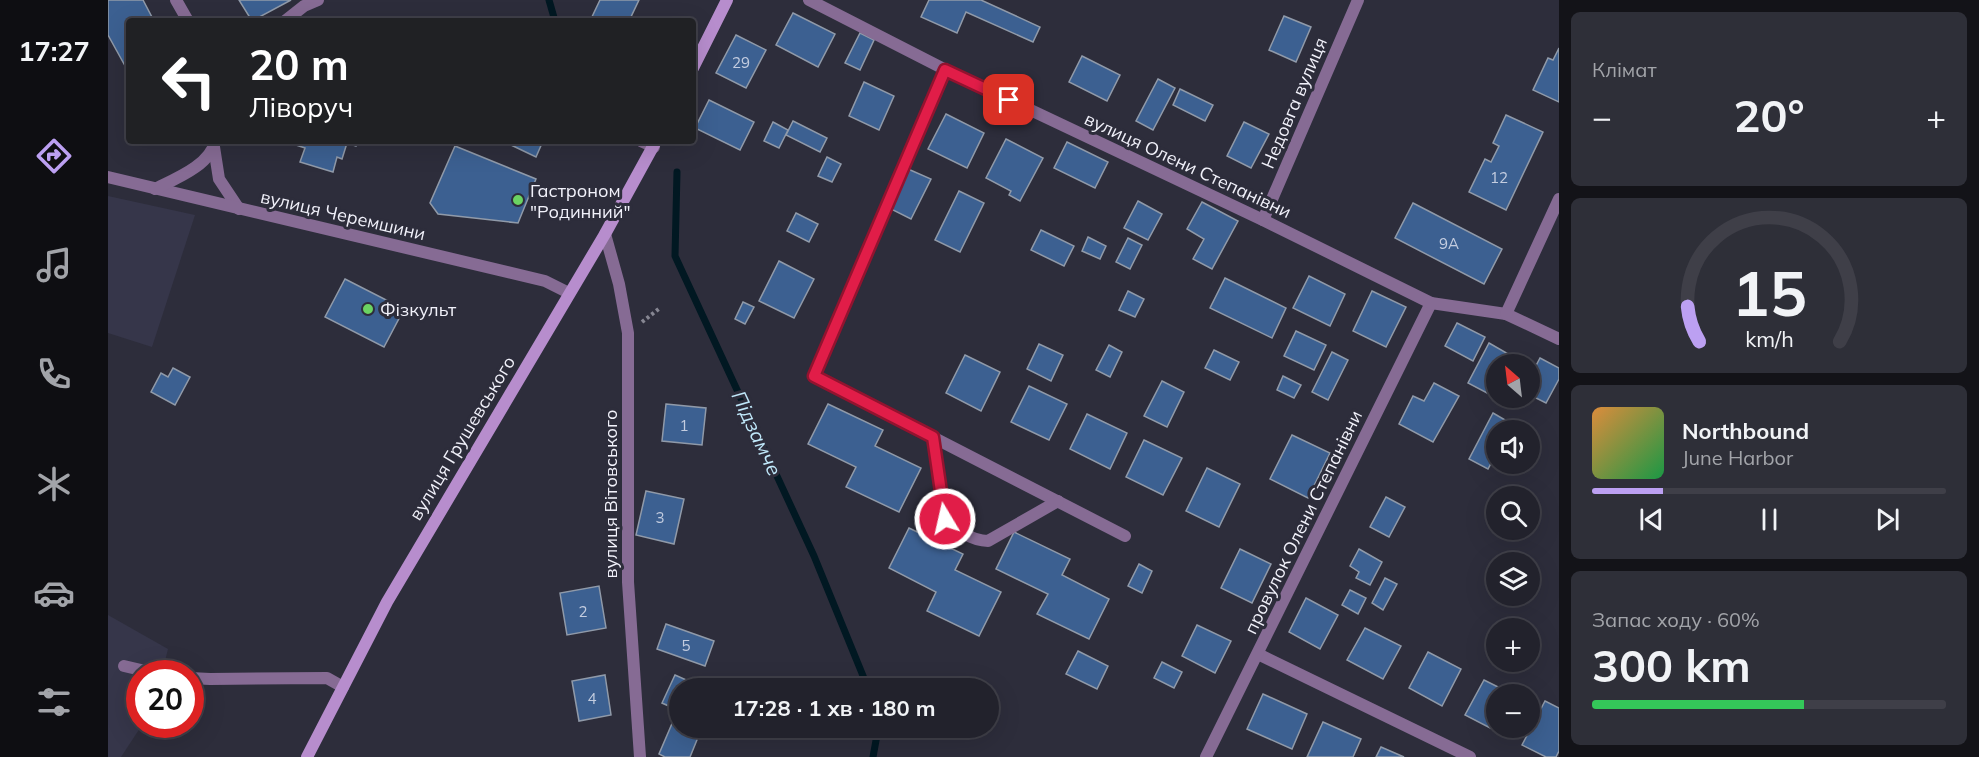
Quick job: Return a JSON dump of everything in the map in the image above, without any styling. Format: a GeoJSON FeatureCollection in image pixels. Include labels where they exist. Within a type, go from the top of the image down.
{"type":"FeatureCollection","features":[{"type":"Feature","properties":{"kind":"street"},"geometry":{"type":"LineString","coordinates":[[176,0],[186,18]]}},
{"type":"Feature","properties":{"kind":"street"},"geometry":{"type":"LineString","coordinates":[[289,18],[304,6],[318,0]]}},
{"type":"Feature","properties":{"kind":"street"},"geometry":{"type":"LineString","coordinates":[[696,62],[727,0]]}},
{"type":"Feature","properties":{"kind":"street","name":"вулиця Олени Степанівни"},"geometry":{"type":"LineString","coordinates":[[809,0],[945,70],[1263,220],[1431,303],[1506,314],[1559,339]]}},
{"type":"Feature","properties":{"kind":"street","name":"Недовга вулиця"},"geometry":{"type":"LineString","coordinates":[[1263,220],[1358,0]]}},
{"type":"Feature","properties":{"kind":"street"},"geometry":{"type":"LineString","coordinates":[[945,70],[814,376],[1125,536]]}},
{"type":"Feature","properties":{"kind":"street"},"geometry":{"type":"LineString","coordinates":[[155,189],[196,168],[214,144]]}},
{"type":"Feature","properties":{"kind":"street"},"geometry":{"type":"LineString","coordinates":[[214,144],[219,179],[239,209]]}},
{"type":"Feature","properties":{"kind":"street","name":"вулиця Грушевського"},"geometry":{"type":"LineString","coordinates":[[307,757],[387,602],[605,234],[655,144]]}},
{"type":"Feature","properties":{"kind":"street","name":"вулиця Черемшини"},"geometry":{"type":"LineString","coordinates":[[108,177],[545,281],[569,293]]}},
{"type":"Feature","properties":{"kind":"street"},"geometry":{"type":"LineString","coordinates":[[1506,314],[1559,199]]}},
{"type":"Feature","properties":{"kind":"street","name":"вулиця Вітовського"},"geometry":{"type":"LineString","coordinates":[[605,234],[619,284],[628,333],[628,582],[640,757]]}},
{"type":"Feature","properties":{"kind":"street","name":"провулок Олени Степанівни"},"geometry":{"type":"LineString","coordinates":[[1206,757],[1431,303]]}},
{"type":"Feature","properties":{"kind":"street"},"geometry":{"type":"LineString","coordinates":[[933,437],[945,519],[952,526],[977,539],[988,541],[1058,501]]}},
{"type":"Feature","properties":{"kind":"street"},"geometry":{"type":"LineString","coordinates":[[1258,654],[1470,757]]}},
{"type":"Feature","properties":{"kind":"street"},"geometry":{"type":"LineString","coordinates":[[204,679],[327,678],[343,687]]}},
{"type":"Feature","properties":{"kind":"shaded area"},"geometry":{"type":"Polygon","coordinates":[[[108,196],[195,215],[152,347],[108,333],[108,196]]]}},
{"type":"Feature","properties":{"kind":"shaded area"},"geometry":{"type":"Polygon","coordinates":[[[108,615],[168,649],[165,660],[126,660],[126,738],[133,738],[121,757],[108,757],[108,615]]]}},
{"type":"Feature","properties":{"kind":"building"},"geometry":{"type":"Polygon","coordinates":[[[108,0],[143,0],[152,18],[126,18],[126,68],[108,35],[108,0]]]}},
{"type":"Feature","properties":{"kind":"building"},"geometry":{"type":"Polygon","coordinates":[[[239,0],[291,0],[258,18],[250,18],[239,0]]]}},
{"type":"Feature","properties":{"kind":"building"},"geometry":{"type":"Polygon","coordinates":[[[600,0],[639,0],[630,18],[591,18],[600,0]]]}},
{"type":"Feature","properties":{"kind":"building"},"geometry":{"type":"Polygon","coordinates":[[[929,0],[981,0],[1040,27],[1033,42],[966,12],[957,33],[921,17],[929,0]]]}},
{"type":"Feature","properties":{"kind":"building"},"geometry":{"type":"Polygon","coordinates":[[[793,13],[835,34],[818,67],[776,45],[793,13]]]}},
{"type":"Feature","properties":{"kind":"building"},"geometry":{"type":"Polygon","coordinates":[[[1284,16],[1311,27],[1296,62],[1269,50],[1284,16]]]}},
{"type":"Feature","properties":{"kind":"building"},"geometry":{"type":"Polygon","coordinates":[[[860,33],[874,40],[860,70],[845,63],[860,33]]]}},
{"type":"Feature","properties":{"kind":"building"},"geometry":{"type":"Polygon","coordinates":[[[736,35],[766,50],[746,88],[716,73],[736,35]]]}},
{"type":"Feature","properties":{"kind":"building"},"geometry":{"type":"Polygon","coordinates":[[[1559,48],[1559,102],[1533,90],[1548,58],[1553,60],[1559,48]]]}},
{"type":"Feature","properties":{"kind":"building"},"geometry":{"type":"Polygon","coordinates":[[[1082,56],[1120,75],[1107,101],[1069,82],[1082,56]]]}},
{"type":"Feature","properties":{"kind":"building"},"geometry":{"type":"Polygon","coordinates":[[[1158,79],[1175,88],[1153,130],[1136,121],[1158,79]]]}},
{"type":"Feature","properties":{"kind":"building"},"geometry":{"type":"Polygon","coordinates":[[[864,82],[894,96],[879,130],[849,116],[864,82]]]}},
{"type":"Feature","properties":{"kind":"building"},"geometry":{"type":"Polygon","coordinates":[[[1180,89],[1213,105],[1205,121],[1173,105],[1180,89]]]}},
{"type":"Feature","properties":{"kind":"building"},"geometry":{"type":"Polygon","coordinates":[[[709,100],[754,122],[740,150],[696,128],[709,100]]]}},
{"type":"Feature","properties":{"kind":"building"},"geometry":{"type":"Polygon","coordinates":[[[946,114],[984,133],[967,168],[928,149],[946,114]]]}},
{"type":"Feature","properties":{"kind":"building"},"geometry":{"type":"Polygon","coordinates":[[[1506,115],[1543,132],[1506,210],[1469,192],[1485,159],[1491,162],[1499,146],[1493,143],[1506,115]]]}},
{"type":"Feature","properties":{"kind":"building"},"geometry":{"type":"Polygon","coordinates":[[[793,121],[827,138],[820,152],[786,135],[793,121]]]}},
{"type":"Feature","properties":{"kind":"building"},"geometry":{"type":"Polygon","coordinates":[[[773,122],[788,130],[779,148],[764,141],[773,122]]]}},
{"type":"Feature","properties":{"kind":"building"},"geometry":{"type":"Polygon","coordinates":[[[1244,122],[1269,134],[1251,168],[1227,156],[1244,122]]]}},
{"type":"Feature","properties":{"kind":"building"},"geometry":{"type":"Polygon","coordinates":[[[1006,139],[1043,158],[1020,201],[1009,195],[1011,191],[986,178],[1006,139]]]}},
{"type":"Feature","properties":{"kind":"building"},"geometry":{"type":"Polygon","coordinates":[[[1067,142],[1108,162],[1095,188],[1054,168],[1067,142]]]}},
{"type":"Feature","properties":{"kind":"building"},"geometry":{"type":"Polygon","coordinates":[[[293,144],[347,144],[342,159],[337,157],[333,172],[300,162],[305,148],[293,144]]]}},
{"type":"Feature","properties":{"kind":"building"},"geometry":{"type":"Polygon","coordinates":[[[509,144],[542,144],[536,157],[509,144]]]}},
{"type":"Feature","properties":{"kind":"building"},"geometry":{"type":"Polygon","coordinates":[[[455,146],[536,179],[518,223],[438,214],[430,203],[455,146]]]}},
{"type":"Feature","properties":{"kind":"building"},"geometry":{"type":"Polygon","coordinates":[[[827,157],[841,164],[832,182],[818,176],[827,157]]]}},
{"type":"Feature","properties":{"kind":"building"},"geometry":{"type":"Polygon","coordinates":[[[908,169],[931,179],[911,219],[889,208],[908,169]]]}},
{"type":"Feature","properties":{"kind":"building"},"geometry":{"type":"Polygon","coordinates":[[[959,191],[984,203],[960,252],[935,240],[959,191]]]}},
{"type":"Feature","properties":{"kind":"building"},"geometry":{"type":"Polygon","coordinates":[[[1138,201],[1162,214],[1148,240],[1124,228],[1138,201]]]}},
{"type":"Feature","properties":{"kind":"building"},"geometry":{"type":"Polygon","coordinates":[[[1202,202],[1238,221],[1212,269],[1193,259],[1204,239],[1187,229],[1202,202]]]}},
{"type":"Feature","properties":{"kind":"building"},"geometry":{"type":"Polygon","coordinates":[[[1413,203],[1502,249],[1484,284],[1395,238],[1413,203]]]}},
{"type":"Feature","properties":{"kind":"building"},"geometry":{"type":"Polygon","coordinates":[[[796,213],[818,224],[809,242],[787,231],[796,213]]]}},
{"type":"Feature","properties":{"kind":"building"},"geometry":{"type":"Polygon","coordinates":[[[1041,230],[1074,246],[1064,266],[1031,250],[1041,230]]]}},
{"type":"Feature","properties":{"kind":"building"},"geometry":{"type":"Polygon","coordinates":[[[1088,237],[1106,246],[1100,259],[1082,251],[1088,237]]]}},
{"type":"Feature","properties":{"kind":"building"},"geometry":{"type":"Polygon","coordinates":[[[1128,238],[1142,245],[1130,269],[1116,262],[1128,238]]]}},
{"type":"Feature","properties":{"kind":"building"},"geometry":{"type":"Polygon","coordinates":[[[779,261],[814,279],[794,318],[759,301],[779,261]]]}},
{"type":"Feature","properties":{"kind":"building"},"geometry":{"type":"Polygon","coordinates":[[[1309,276],[1345,294],[1330,326],[1293,308],[1309,276]]]}},
{"type":"Feature","properties":{"kind":"building"},"geometry":{"type":"Polygon","coordinates":[[[1225,278],[1286,308],[1272,338],[1210,308],[1225,278]]]}},
{"type":"Feature","properties":{"kind":"building"},"geometry":{"type":"Polygon","coordinates":[[[345,279],[404,309],[384,347],[325,317],[345,279]]]}},
{"type":"Feature","properties":{"kind":"building"},"geometry":{"type":"Polygon","coordinates":[[[1128,291],[1144,299],[1135,317],[1119,310],[1128,291]]]}},
{"type":"Feature","properties":{"kind":"building"},"geometry":{"type":"Polygon","coordinates":[[[1372,291],[1406,307],[1386,347],[1353,331],[1372,291]]]}},
{"type":"Feature","properties":{"kind":"building"},"geometry":{"type":"Polygon","coordinates":[[[743,302],[754,307],[745,324],[735,319],[743,302]]]}},
{"type":"Feature","properties":{"kind":"building"},"geometry":{"type":"Polygon","coordinates":[[[1457,323],[1485,337],[1473,361],[1445,346],[1457,323]]]}},
{"type":"Feature","properties":{"kind":"building"},"geometry":{"type":"Polygon","coordinates":[[[1296,331],[1326,345],[1314,370],[1284,356],[1296,331]]]}},
{"type":"Feature","properties":{"kind":"building"},"geometry":{"type":"Polygon","coordinates":[[[1489,343],[1508,354],[1486,354],[1486,392],[1468,383],[1489,343]]]}},
{"type":"Feature","properties":{"kind":"building"},"geometry":{"type":"Polygon","coordinates":[[[1039,344],[1063,355],[1051,381],[1027,369],[1039,344]]]}},
{"type":"Feature","properties":{"kind":"building"},"geometry":{"type":"Polygon","coordinates":[[[1109,345],[1122,352],[1110,377],[1096,370],[1109,345]]]}},
{"type":"Feature","properties":{"kind":"building"},"geometry":{"type":"Polygon","coordinates":[[[1214,350],[1239,362],[1230,380],[1205,368],[1214,350]]]}},
{"type":"Feature","properties":{"kind":"building"},"geometry":{"type":"Polygon","coordinates":[[[1332,352],[1348,360],[1328,400],[1312,392],[1332,352]]]}},
{"type":"Feature","properties":{"kind":"building"},"geometry":{"type":"Polygon","coordinates":[[[965,355],[1000,372],[981,411],[946,393],[965,355]]]}},
{"type":"Feature","properties":{"kind":"building"},"geometry":{"type":"Polygon","coordinates":[[[1540,358],[1559,368],[1559,379],[1546,403],[1540,400],[1540,358]]]}},
{"type":"Feature","properties":{"kind":"building"},"geometry":{"type":"Polygon","coordinates":[[[173,368],[190,377],[175,405],[151,392],[161,373],[168,377],[173,368]]]}},
{"type":"Feature","properties":{"kind":"building"},"geometry":{"type":"Polygon","coordinates":[[[1283,376],[1301,385],[1294,398],[1277,390],[1283,376]]]}},
{"type":"Feature","properties":{"kind":"building"},"geometry":{"type":"Polygon","coordinates":[[[1162,381],[1184,392],[1167,427],[1144,416],[1162,381]]]}},
{"type":"Feature","properties":{"kind":"building"},"geometry":{"type":"Polygon","coordinates":[[[1434,383],[1459,396],[1433,442],[1399,424],[1413,396],[1424,401],[1434,383]]]}},
{"type":"Feature","properties":{"kind":"building"},"geometry":{"type":"Polygon","coordinates":[[[1029,386],[1067,404],[1049,440],[1011,422],[1029,386]]]}},
{"type":"Feature","properties":{"kind":"building"},"geometry":{"type":"Polygon","coordinates":[[[666,404],[706,408],[702,445],[662,441],[666,404]]]}},
{"type":"Feature","properties":{"kind":"building"},"geometry":{"type":"Polygon","coordinates":[[[828,404],[883,430],[875,446],[921,468],[899,512],[846,487],[856,467],[808,444],[828,404]]]}},
{"type":"Feature","properties":{"kind":"building"},"geometry":{"type":"Polygon","coordinates":[[[1493,413],[1505,420],[1489,420],[1493,413]]]}},
{"type":"Feature","properties":{"kind":"building"},"geometry":{"type":"Polygon","coordinates":[[[1087,414],[1127,433],[1110,469],[1070,449],[1087,414]]]}},
{"type":"Feature","properties":{"kind":"building"},"geometry":{"type":"Polygon","coordinates":[[[1486,426],[1486,468],[1469,459],[1486,426]]]}},
{"type":"Feature","properties":{"kind":"building"},"geometry":{"type":"Polygon","coordinates":[[[1292,435],[1330,453],[1308,498],[1270,479],[1292,435]]]}},
{"type":"Feature","properties":{"kind":"building"},"geometry":{"type":"Polygon","coordinates":[[[1144,440],[1182,458],[1163,495],[1126,477],[1144,440]]]}},
{"type":"Feature","properties":{"kind":"building"},"geometry":{"type":"Polygon","coordinates":[[[1207,468],[1240,484],[1219,527],[1186,511],[1207,468]]]}},
{"type":"Feature","properties":{"kind":"building"},"geometry":{"type":"Polygon","coordinates":[[[646,491],[684,499],[674,544],[636,535],[646,491]]]}},
{"type":"Feature","properties":{"kind":"building"},"geometry":{"type":"Polygon","coordinates":[[[1386,497],[1405,507],[1389,537],[1370,527],[1386,497]]]}},
{"type":"Feature","properties":{"kind":"building"},"geometry":{"type":"Polygon","coordinates":[[[909,528],[963,554],[955,570],[1001,592],[979,636],[927,611],[936,592],[889,568],[909,528]]]}},
{"type":"Feature","properties":{"kind":"building"},"geometry":{"type":"Polygon","coordinates":[[[1014,532],[1070,559],[1062,575],[1109,599],[1089,639],[1037,614],[1048,594],[996,569],[1014,532]]]}},
{"type":"Feature","properties":{"kind":"building"},"geometry":{"type":"Polygon","coordinates":[[[1240,549],[1271,564],[1252,603],[1221,588],[1240,549]]]}},
{"type":"Feature","properties":{"kind":"building"},"geometry":{"type":"Polygon","coordinates":[[[1359,549],[1382,562],[1370,585],[1356,578],[1359,572],[1350,566],[1359,549]]]}},
{"type":"Feature","properties":{"kind":"building"},"geometry":{"type":"Polygon","coordinates":[[[1139,564],[1152,571],[1142,593],[1128,586],[1139,564]]]}},
{"type":"Feature","properties":{"kind":"building"},"geometry":{"type":"Polygon","coordinates":[[[1385,578],[1397,584],[1383,610],[1372,603],[1385,578]]]}},
{"type":"Feature","properties":{"kind":"building"},"geometry":{"type":"Polygon","coordinates":[[[599,586],[606,628],[567,635],[560,593],[599,586]]]}},
{"type":"Feature","properties":{"kind":"building"},"geometry":{"type":"Polygon","coordinates":[[[1350,590],[1366,598],[1358,614],[1342,605],[1350,590]]]}},
{"type":"Feature","properties":{"kind":"building"},"geometry":{"type":"Polygon","coordinates":[[[1306,598],[1338,615],[1320,649],[1289,632],[1306,598]]]}},
{"type":"Feature","properties":{"kind":"building"},"geometry":{"type":"Polygon","coordinates":[[[666,624],[714,641],[705,666],[657,649],[666,624]]]}},
{"type":"Feature","properties":{"kind":"building"},"geometry":{"type":"Polygon","coordinates":[[[1197,625],[1231,641],[1215,673],[1182,656],[1197,625]]]}},
{"type":"Feature","properties":{"kind":"building"},"geometry":{"type":"Polygon","coordinates":[[[1365,628],[1401,646],[1383,679],[1347,660],[1365,628]]]}},
{"type":"Feature","properties":{"kind":"building"},"geometry":{"type":"Polygon","coordinates":[[[1078,651],[1108,666],[1097,689],[1066,674],[1078,651]]]}},
{"type":"Feature","properties":{"kind":"building"},"geometry":{"type":"Polygon","coordinates":[[[1428,652],[1461,669],[1442,706],[1409,688],[1428,652]]]}},
{"type":"Feature","properties":{"kind":"building"},"geometry":{"type":"Polygon","coordinates":[[[1162,662],[1182,672],[1174,688],[1154,678],[1162,662]]]}},
{"type":"Feature","properties":{"kind":"building"},"geometry":{"type":"Polygon","coordinates":[[[605,675],[611,715],[579,721],[572,681],[605,675]]]}},
{"type":"Feature","properties":{"kind":"building"},"geometry":{"type":"Polygon","coordinates":[[[1484,680],[1492,684],[1486,684],[1486,726],[1465,715],[1484,680]]]}},
{"type":"Feature","properties":{"kind":"building"},"geometry":{"type":"Polygon","coordinates":[[[669,688],[669,706],[662,703],[669,688]]]}},
{"type":"Feature","properties":{"kind":"building"},"geometry":{"type":"Polygon","coordinates":[[[1263,694],[1307,714],[1292,749],[1247,729],[1263,694]]]}},
{"type":"Feature","properties":{"kind":"building"},"geometry":{"type":"Polygon","coordinates":[[[1545,701],[1559,708],[1559,751],[1556,757],[1546,757],[1522,745],[1526,738],[1540,738],[1540,711],[1545,701]]]}},
{"type":"Feature","properties":{"kind":"building"},"geometry":{"type":"Polygon","coordinates":[[[1323,722],[1361,739],[1353,757],[1307,757],[1323,722]]]}},
{"type":"Feature","properties":{"kind":"building"},"geometry":{"type":"Polygon","coordinates":[[[669,731],[669,738],[698,738],[690,757],[665,757],[659,754],[669,731]]]}},
{"type":"Feature","properties":{"kind":"building"},"geometry":{"type":"Polygon","coordinates":[[[1381,747],[1404,757],[1376,757],[1381,747]]]}},
{"type":"Feature","properties":{"kind":"waterway","name":"Підзамче"},"geometry":{"type":"LineString","coordinates":[[549,0],[554,18]]}},
{"type":"Feature","properties":{"kind":"waterway","name":"Підзамче"},"geometry":{"type":"LineString","coordinates":[[677,172],[675,256],[814,556],[864,678]]}},
{"type":"Feature","properties":{"kind":"waterway","name":"Підзамче"},"geometry":{"type":"LineString","coordinates":[[873,757],[876,738]]}},
{"type":"Feature","properties":{"kind":"place","name":"Гастроном \"Родинний\""},"geometry":{"type":"Point","coordinates":[518,200]}},
{"type":"Feature","properties":{"kind":"place","name":"Фізкульт"},"geometry":{"type":"Point","coordinates":[368,309]}},
{"type":"Feature","properties":{"kind":"route"},"geometry":{"type":"LineString","coordinates":[[945,519],[933,437],[814,376],[945,70],[1009,100]]}}]}
